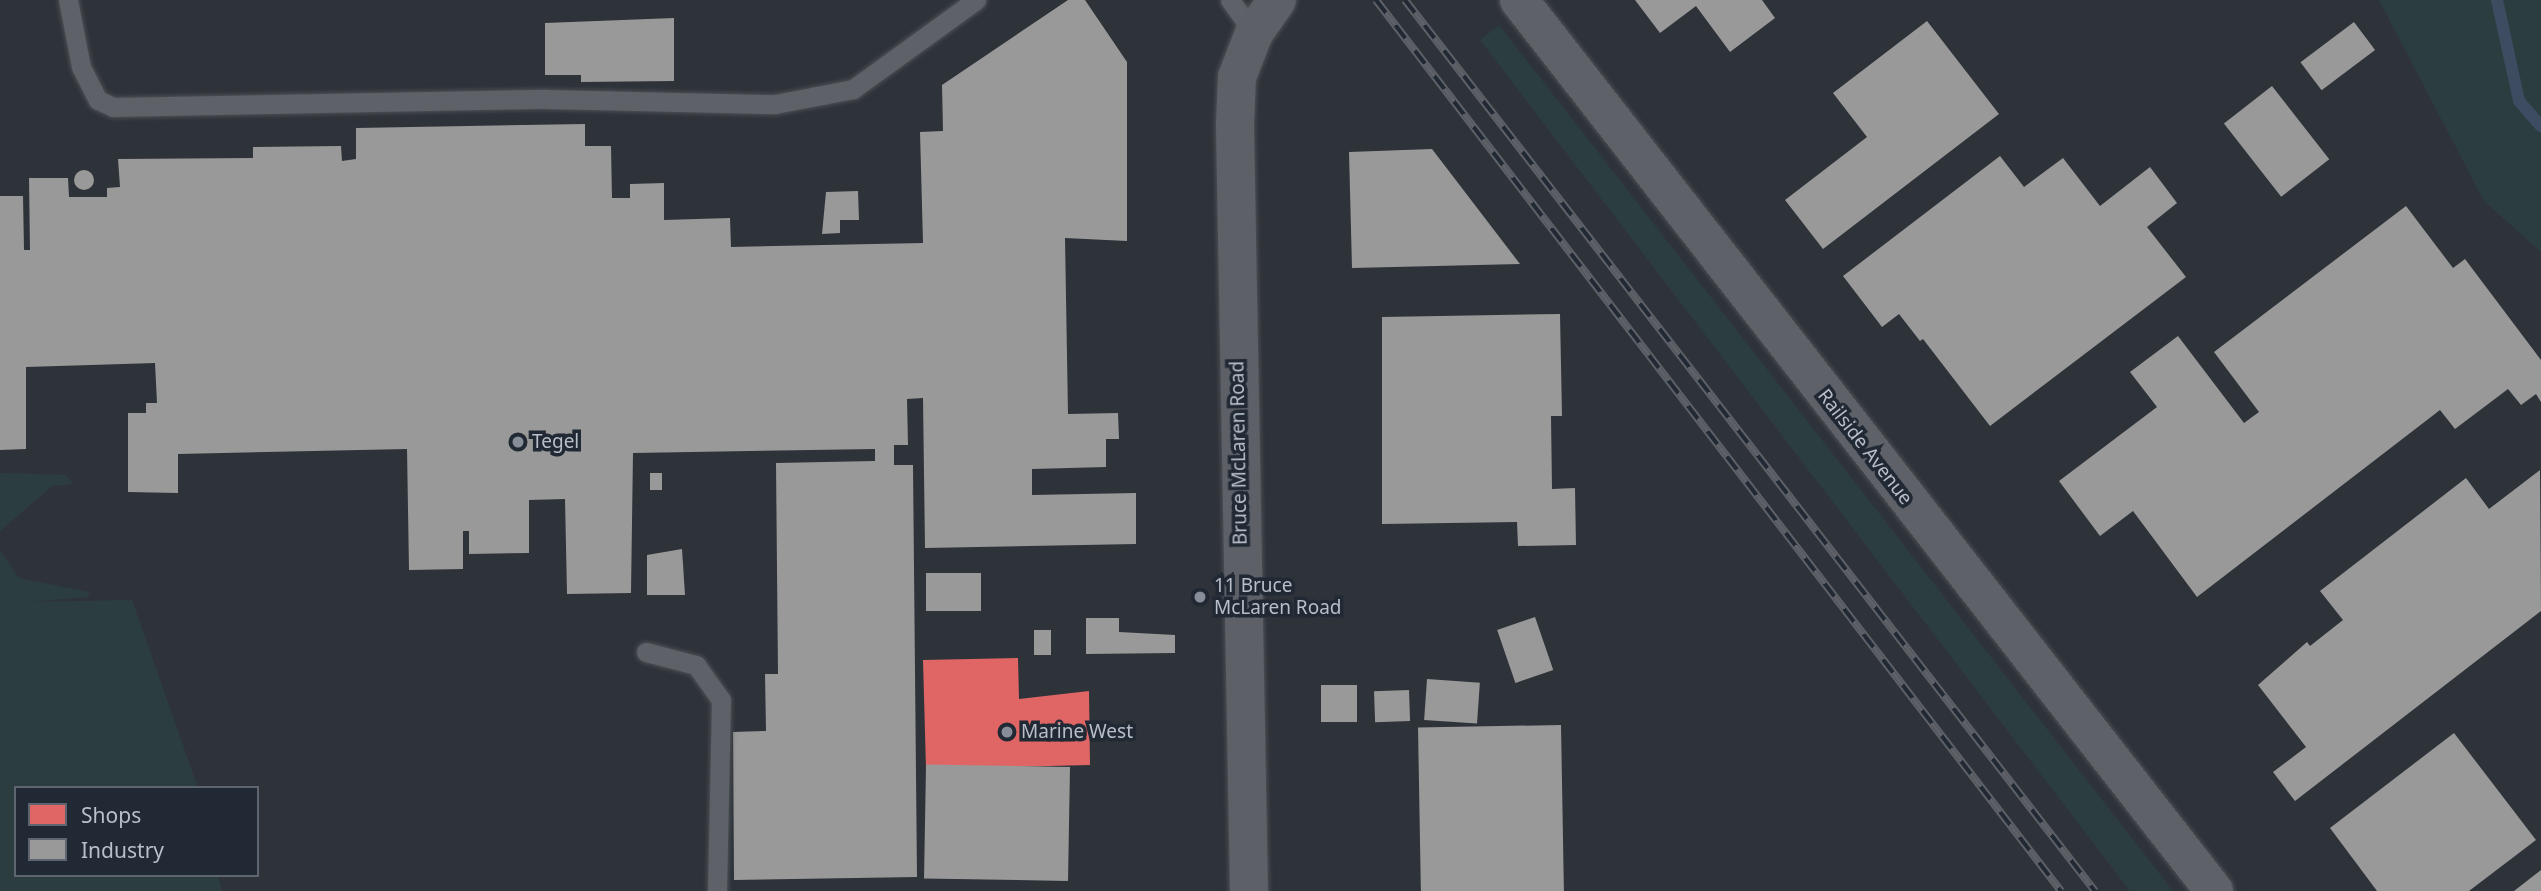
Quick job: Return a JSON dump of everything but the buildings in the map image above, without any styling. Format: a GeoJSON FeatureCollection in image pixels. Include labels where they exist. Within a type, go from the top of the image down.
{"type":"FeatureCollection","features":[{"type":"Feature","properties":{"kind":"main road","name":"Bruce McLaren Road"},"geometry":{"type":"LineString","coordinates":[[1249,891],[1234,124],[1237,77],[1271,14]]}},
{"type":"Feature","properties":{"kind":"street","name":"Railside Avenue"},"geometry":{"type":"LineString","coordinates":[[1519,0],[2214,891]]}},
{"type":"Feature","properties":{"kind":"lane"},"geometry":{"type":"LineString","coordinates":[[68,0],[81,67],[98,100],[113,107],[546,99],[775,104],[853,89],[976,0]]}},
{"type":"Feature","properties":{"kind":"lane"},"geometry":{"type":"LineString","coordinates":[[1230,0],[1271,14]]}},
{"type":"Feature","properties":{"kind":"lane"},"geometry":{"type":"LineString","coordinates":[[646,652],[696,665],[721,700],[717,891]]}},
{"type":"Feature","properties":{"kind":"shaded area"},"geometry":{"type":"Polygon","coordinates":[[[2379,0],[2541,0],[2541,252],[2484,201],[2379,0]]]}},
{"type":"Feature","properties":{"kind":"shaded area"},"geometry":{"type":"Polygon","coordinates":[[[1499,25],[2173,891],[2130,891],[1480,40],[1499,25]]]}},
{"type":"Feature","properties":{"kind":"shaded area"},"geometry":{"type":"Polygon","coordinates":[[[0,473],[65,475],[74,484],[52,486],[0,531],[0,473]]]}},
{"type":"Feature","properties":{"kind":"shaded area"},"geometry":{"type":"Polygon","coordinates":[[[0,550],[19,578],[90,592],[87,597],[29,602],[132,600],[197,786],[14,786],[14,877],[218,877],[222,891],[0,891],[0,550]]]}},
{"type":"Feature","properties":{"kind":"waterway"},"geometry":{"type":"LineString","coordinates":[[2497,0],[2519,101],[2541,126]]}},
{"type":"Feature","properties":{"kind":"railway"},"geometry":{"type":"LineString","coordinates":[[1376,0],[2061,891]]}},
{"type":"Feature","properties":{"kind":"railway"},"geometry":{"type":"LineString","coordinates":[[1405,0],[2095,891]]}},
{"type":"Feature","properties":{"kind":"place","name":"Tegel"},"geometry":{"type":"Point","coordinates":[518,442]}},
{"type":"Feature","properties":{"kind":"place","name":"11 Bruce McLaren Road"},"geometry":{"type":"Point","coordinates":[1200,597]}},
{"type":"Feature","properties":{"kind":"place","name":"Marine West"},"geometry":{"type":"Point","coordinates":[1007,732]}}]}
